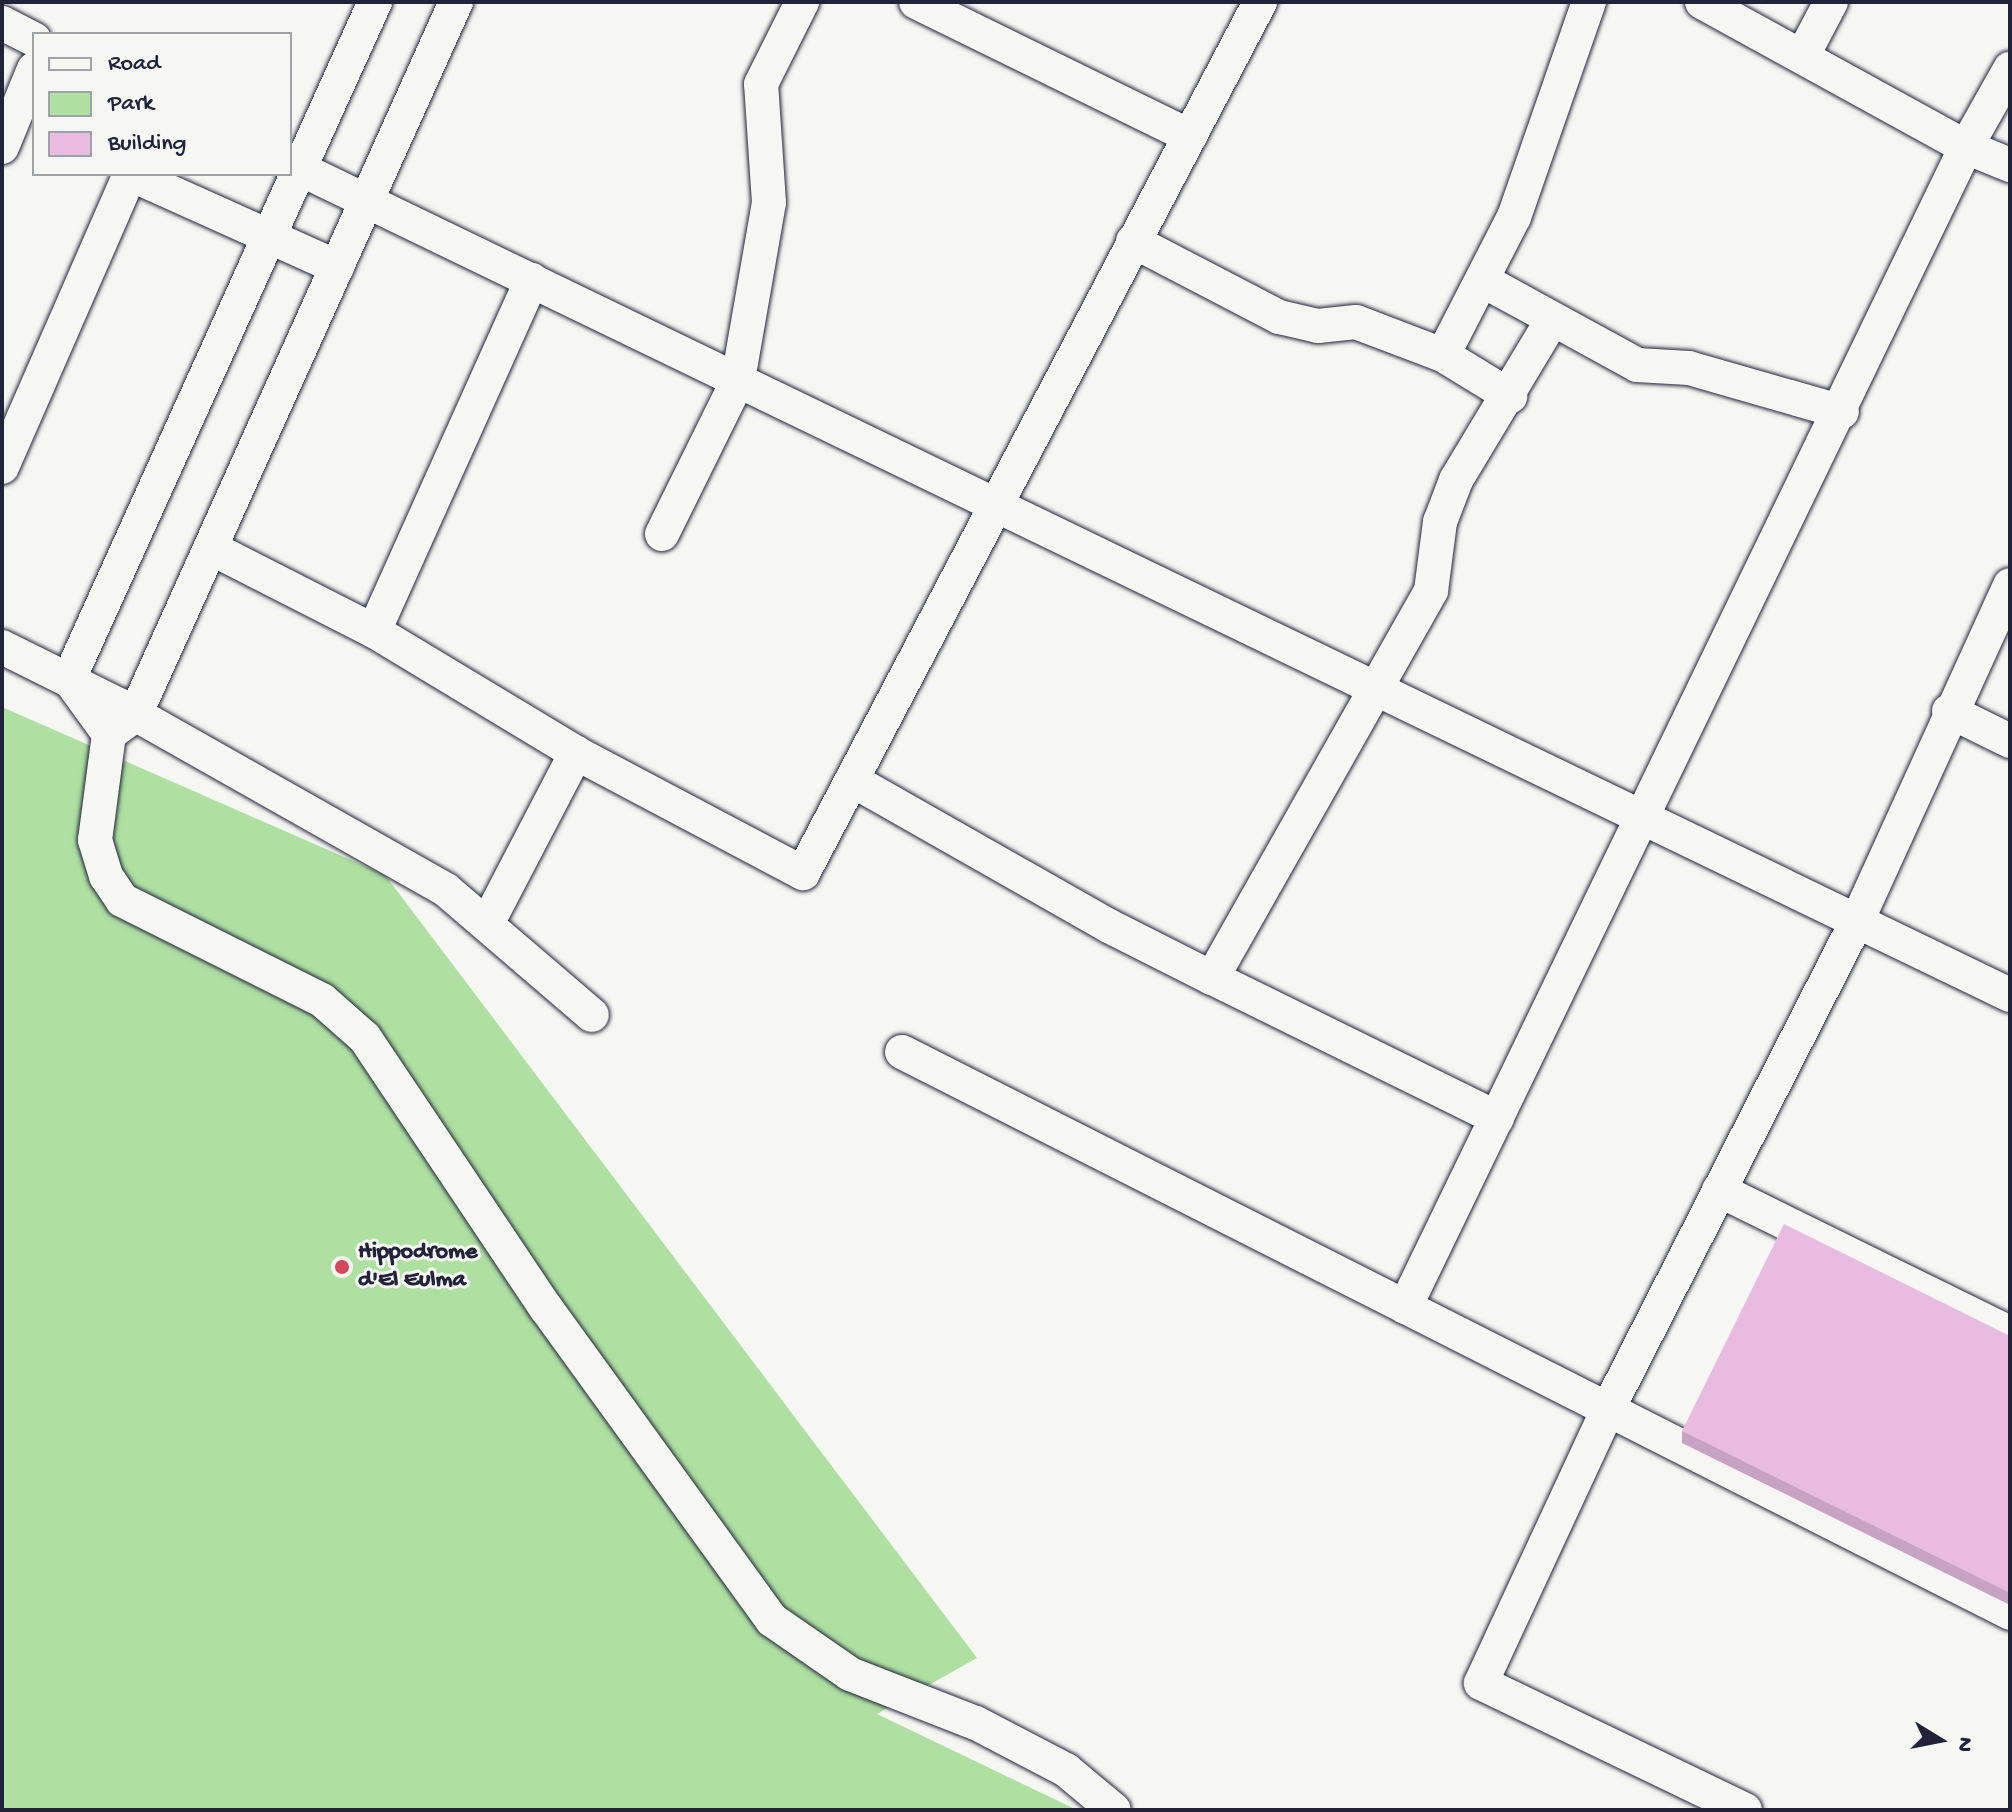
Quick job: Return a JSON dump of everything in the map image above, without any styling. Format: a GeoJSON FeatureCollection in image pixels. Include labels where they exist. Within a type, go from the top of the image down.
{"type":"FeatureCollection","features":[{"type":"Feature","properties":{"kind":"street"},"geometry":{"type":"LineString","coordinates":[[375,2],[295,166],[2010,995]]}},
{"type":"Feature","properties":{"kind":"street"},"geometry":{"type":"LineString","coordinates":[[456,2],[211,548],[122,724],[95,840],[106,876],[122,900],[322,1000],[365,1038],[546,1308],[772,1620],[850,1674],[976,1723],[1066,1770],[1114,1810]]}},
{"type":"Feature","properties":{"kind":"street"},"geometry":{"type":"LineString","coordinates":[[662,534],[738,380],[769,203],[761,84],[802,2]]}},
{"type":"Feature","properties":{"kind":"street"},"geometry":{"type":"LineString","coordinates":[[916,2],[1190,136]]}},
{"type":"Feature","properties":{"kind":"street"},"geometry":{"type":"LineString","coordinates":[[211,548],[374,631],[576,753],[803,873],[1260,2]]}},
{"type":"Feature","properties":{"kind":"street"},"geometry":{"type":"LineString","coordinates":[[1443,355],[1514,217],[1589,2]]}},
{"type":"Feature","properties":{"kind":"street"},"geometry":{"type":"LineString","coordinates":[[1702,2],[1966,147],[2010,165]]}},
{"type":"Feature","properties":{"kind":"street"},"geometry":{"type":"LineString","coordinates":[[1803,55],[1831,2]]}},
{"type":"Feature","properties":{"kind":"street"},"geometry":{"type":"LineString","coordinates":[[2,23],[32,38]]}},
{"type":"Feature","properties":{"kind":"street"},"geometry":{"type":"LineString","coordinates":[[1405,1307],[1842,412],[1966,147],[2010,69]]}},
{"type":"Feature","properties":{"kind":"street"},"geometry":{"type":"LineString","coordinates":[[16,135],[32,76]]}},
{"type":"Feature","properties":{"kind":"street"},"geometry":{"type":"LineString","coordinates":[[2,467],[129,176]]}},
{"type":"Feature","properties":{"kind":"street"},"geometry":{"type":"LineString","coordinates":[[134,176],[337,267]]}},
{"type":"Feature","properties":{"kind":"street"},"geometry":{"type":"LineString","coordinates":[[69,679],[269,237],[291,176]]}},
{"type":"Feature","properties":{"kind":"street"},"geometry":{"type":"LineString","coordinates":[[1133,241],[1279,317],[1318,326],[1356,322],[1443,355],[1510,396]]}},
{"type":"Feature","properties":{"kind":"street"},"geometry":{"type":"LineString","coordinates":[[374,631],[532,280]]}},
{"type":"Feature","properties":{"kind":"street"},"geometry":{"type":"LineString","coordinates":[[1482,280],[1637,365],[1689,368],[1842,412]]}},
{"type":"Feature","properties":{"kind":"street"},"geometry":{"type":"LineString","coordinates":[[1212,978],[1431,591],[1440,522],[1456,480],[1510,396],[1552,320]]}},
{"type":"Feature","properties":{"kind":"street"},"geometry":{"type":"LineString","coordinates":[[1745,1810],[1481,1683],[1608,1409],[1857,921],[1949,711],[2010,585]]}},
{"type":"Feature","properties":{"kind":"street"},"geometry":{"type":"LineString","coordinates":[[2,647],[69,679],[122,724],[446,890],[488,922],[592,1015]]}},
{"type":"Feature","properties":{"kind":"street"},"geometry":{"type":"LineString","coordinates":[[1949,711],[2010,741]]}},
{"type":"Feature","properties":{"kind":"street"},"geometry":{"type":"LineString","coordinates":[[488,922],[576,753]]}},
{"type":"Feature","properties":{"kind":"street"},"geometry":{"type":"LineString","coordinates":[[852,780],[1109,926],[1497,1118]]}},
{"type":"Feature","properties":{"kind":"street"},"geometry":{"type":"LineString","coordinates":[[902,1052],[2010,1613]]}},
{"type":"Feature","properties":{"kind":"street"},"geometry":{"type":"LineString","coordinates":[[1719,1190],[2010,1333]]}},
{"type":"Feature","properties":{"kind":"green space","name":"Hippodrome d'El Eulma"},"geometry":{"type":"Polygon","coordinates":[[[2,707],[385,875],[977,1658],[877,1714],[1077,1810],[2,1810],[2,707]]]}},
{"type":"Feature","properties":{"kind":"building"},"geometry":{"type":"Polygon","coordinates":[[[1784,1224],[2010,1336],[2010,1593],[1682,1431],[1784,1224]]]}},
{"type":"Feature","properties":{"kind":"place","name":"Hippodrome d'El Eulma"},"geometry":{"type":"Point","coordinates":[342,1267]}}]}
